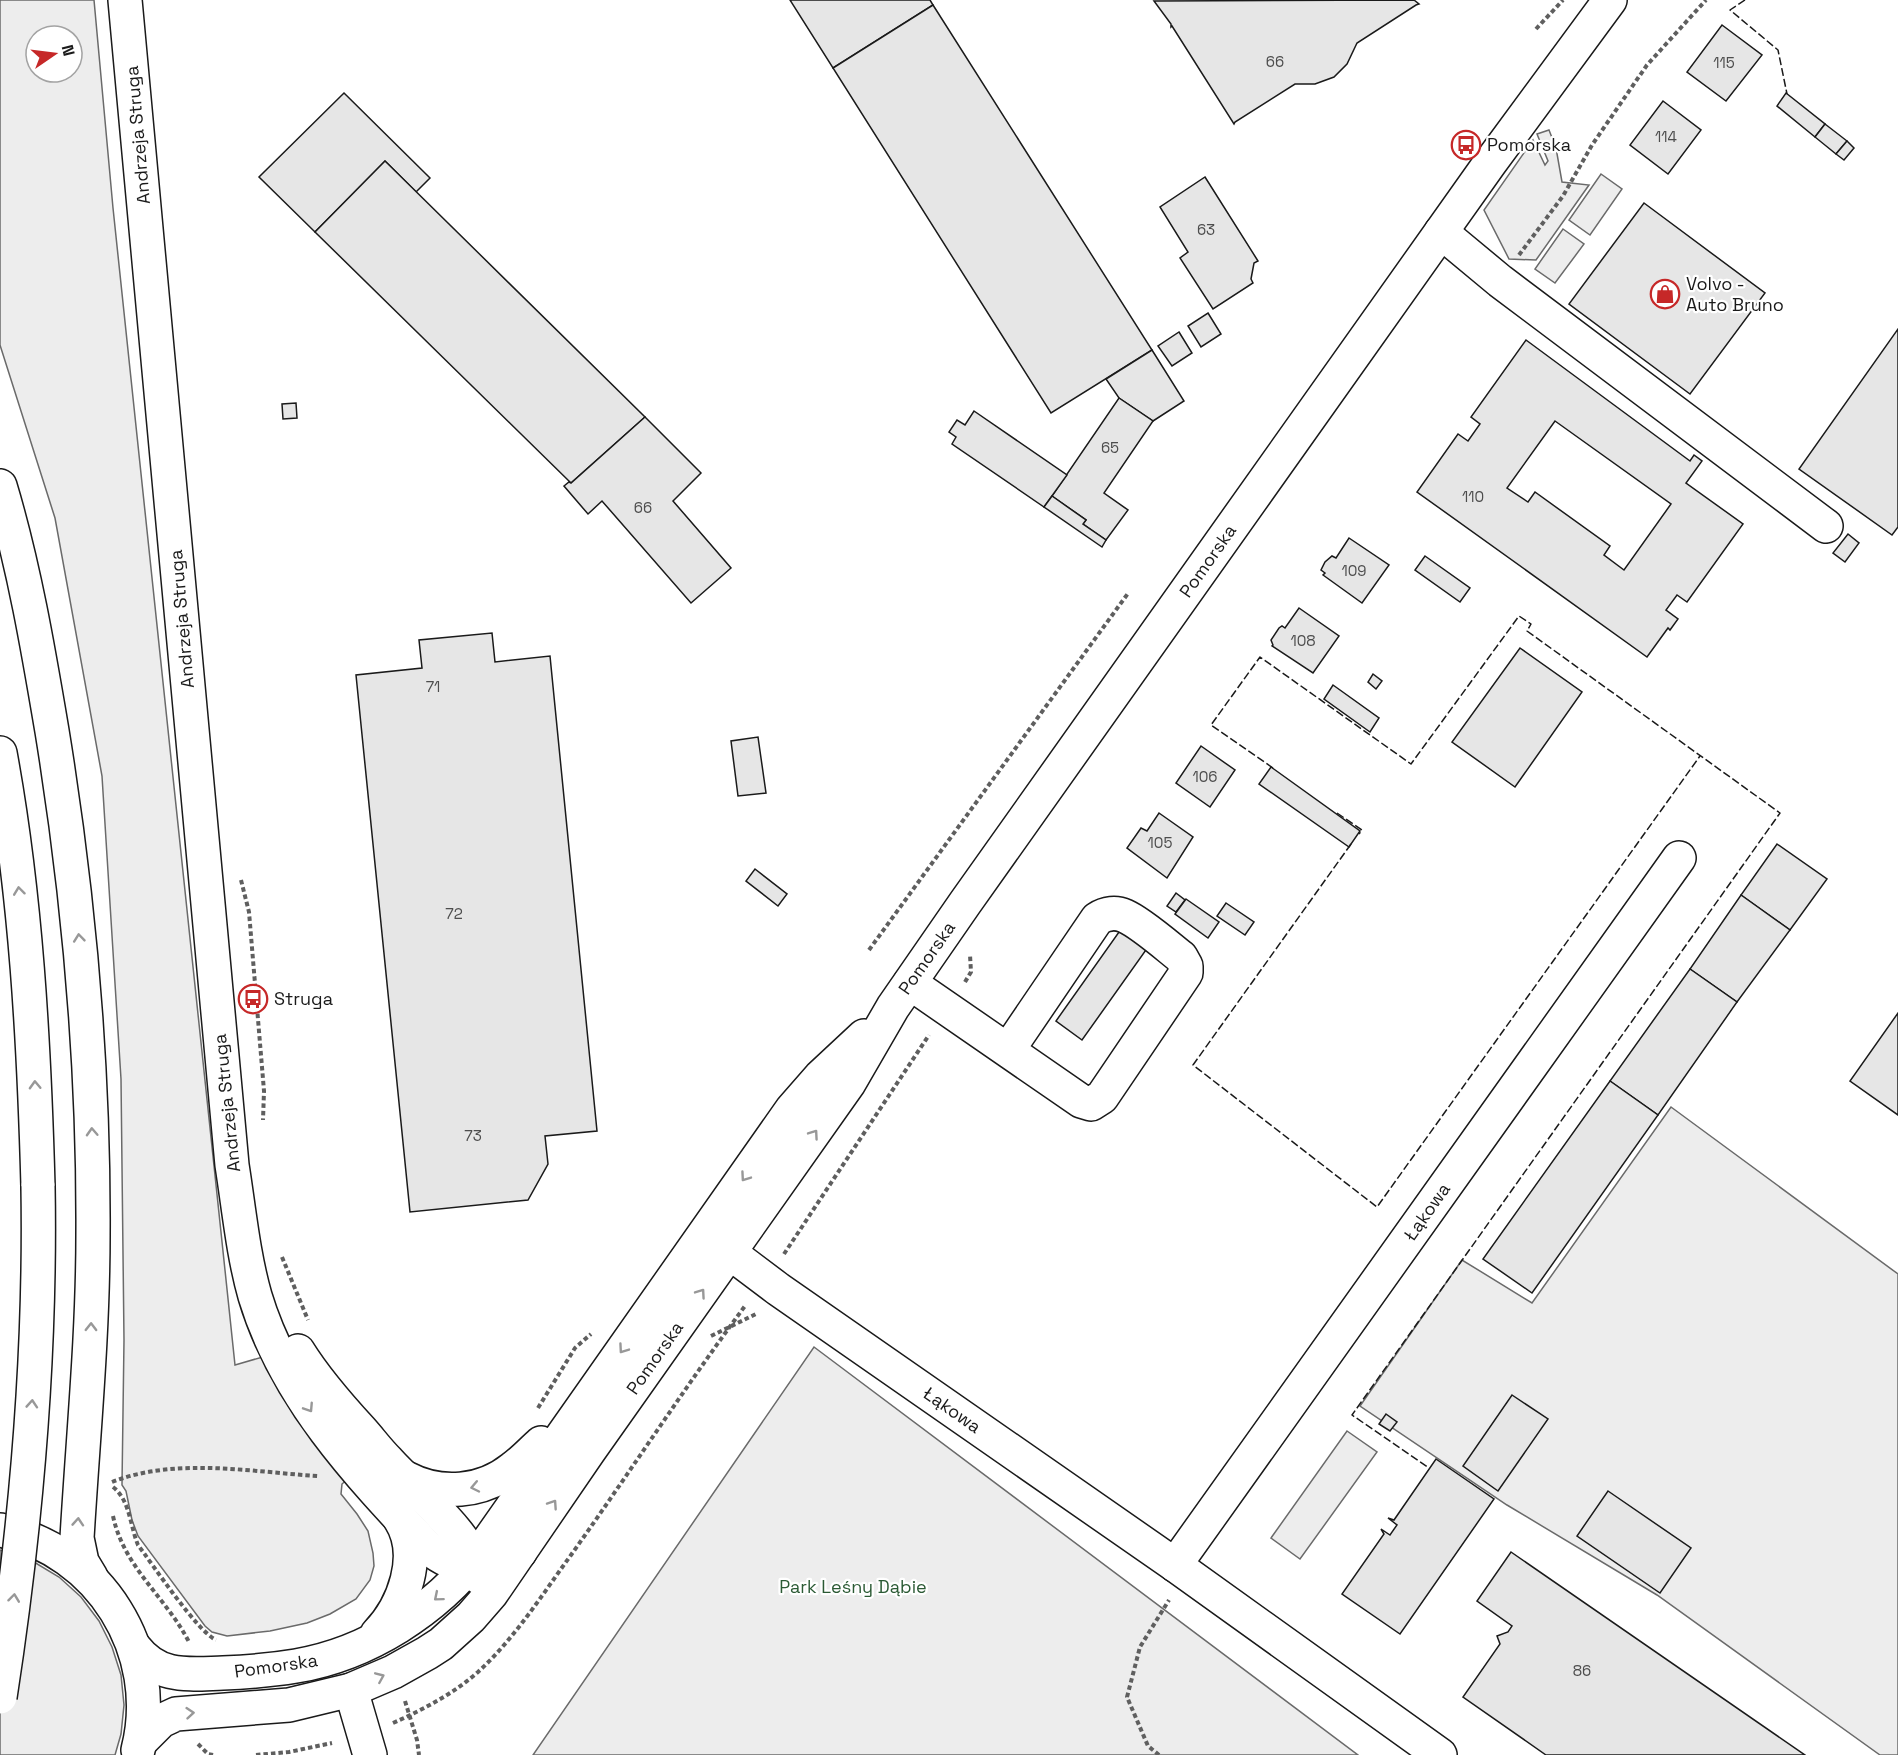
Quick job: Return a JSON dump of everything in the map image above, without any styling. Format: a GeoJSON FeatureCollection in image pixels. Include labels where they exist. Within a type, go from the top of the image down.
{"type":"FeatureCollection","features":[{"type":"Feature","properties":{"kind":"street","name":"Andrzeja Struga"},"geometry":{"type":"LineString","coordinates":[[125,0],[231,1155],[243,1238],[255,1296],[284,1366],[329,1436],[427,1547],[443,1559],[474,1565]]}},
{"type":"Feature","properties":{"kind":"street","name":"Pomorska"},"geometry":{"type":"LineString","coordinates":[[139,1748],[161,1721],[176,1714],[289,1705],[351,1690],[393,1672],[441,1644],[471,1617],[491,1594],[717,1243],[792,1109],[820,1077],[901,995],[1441,232],[1610,0]]}},
{"type":"Feature","properties":{"kind":"street"},"geometry":{"type":"LineString","coordinates":[[1441,232],[1500,281],[1826,526]]}},
{"type":"Feature","properties":{"kind":"street"},"geometry":{"type":"LineString","coordinates":[[0,486],[29,601],[45,687],[59,777],[82,963],[93,1142],[93,1236],[91,1338],[77,1538],[82,1562],[117,1610],[135,1648],[143,1684],[145,1707],[139,1748]]}},
{"type":"Feature","properties":{"kind":"street"},"geometry":{"type":"LineString","coordinates":[[0,753],[29,989],[38,1186],[35,1349],[23,1523],[0,1697]]}},
{"type":"Feature","properties":{"kind":"street","name":"Łąkowa"},"geometry":{"type":"LineString","coordinates":[[717,1243],[778,1289],[1180,1569],[1679,858]]}},
{"type":"Feature","properties":{"kind":"street"},"geometry":{"type":"LineString","coordinates":[[901,995],[946,1009],[1081,1101],[1091,1104],[1102,1097],[1186,974],[1186,966],[1181,957],[1126,916],[1104,915],[1097,919],[1008,1050]]}},
{"type":"Feature","properties":{"kind":"street","name":"Andrzeja Struga"},"geometry":{"type":"LineString","coordinates":[[243,1238],[272,1306],[300,1355],[340,1407],[402,1476],[458,1533],[474,1565]]}},
{"type":"Feature","properties":{"kind":"street","name":"Pomorska"},"geometry":{"type":"LineString","coordinates":[[135,1648],[143,1659],[156,1668],[174,1673],[258,1671],[299,1666],[338,1655],[368,1643],[419,1613],[474,1565],[599,1384],[717,1243]]}},
{"type":"Feature","properties":{"kind":"street","name":"Pomorska"},"geometry":{"type":"LineString","coordinates":[[402,1476],[418,1485],[441,1490],[484,1485],[512,1470],[599,1384]]}},
{"type":"Feature","properties":{"kind":"street","name":"Andrzeja Struga"},"geometry":{"type":"LineString","coordinates":[[368,1643],[393,1614],[404,1592],[409,1572],[406,1533],[394,1510]]}},
{"type":"Feature","properties":{"kind":"street"},"geometry":{"type":"LineString","coordinates":[[0,1530],[42,1544],[71,1561],[91,1577]]}},
{"type":"Feature","properties":{"kind":"street","name":"Pomorska"},"geometry":{"type":"LineString","coordinates":[[474,1565],[502,1564],[520,1552]]}},
{"type":"Feature","properties":{"kind":"street"},"geometry":{"type":"LineString","coordinates":[[471,1617],[480,1590],[474,1565]]}},
{"type":"Feature","properties":{"kind":"street"},"geometry":{"type":"LineString","coordinates":[[1180,1569],[1440,1755]]}},
{"type":"Feature","properties":{"kind":"street"},"geometry":{"type":"LineString","coordinates":[[351,1690],[370,1755]]}},
{"type":"Feature","properties":{"kind":"path"},"geometry":{"type":"LineString","coordinates":[[1536,29],[1563,0]]}},
{"type":"Feature","properties":{"kind":"path"},"geometry":{"type":"LineString","coordinates":[[1500,281],[1563,196],[1592,145],[1647,65],[1706,0]]}},
{"type":"Feature","properties":{"kind":"path"},"geometry":{"type":"LineString","coordinates":[[869,950],[1129,592]]}},
{"type":"Feature","properties":{"kind":"path"},"geometry":{"type":"LineString","coordinates":[[241,878],[249,912],[264,1091],[263,1125]]}},
{"type":"Feature","properties":{"kind":"path"},"geometry":{"type":"LineString","coordinates":[[790,1246],[971,972],[965,903]]}},
{"type":"Feature","properties":{"kind":"path"},"geometry":{"type":"LineString","coordinates":[[280,1251],[308,1321]]}},
{"type":"Feature","properties":{"kind":"path"},"geometry":{"type":"LineString","coordinates":[[533,1417],[575,1348],[599,1326]]}},
{"type":"Feature","properties":{"kind":"path"},"geometry":{"type":"LineString","coordinates":[[222,1642],[210,1637],[197,1623],[138,1545],[121,1493],[108,1484],[142,1472],[181,1468],[227,1469],[328,1477]]}},
{"type":"Feature","properties":{"kind":"path"},"geometry":{"type":"LineString","coordinates":[[1159,1755],[1148,1746],[1127,1697],[1140,1647],[1180,1569]]}},
{"type":"Feature","properties":{"kind":"path"},"geometry":{"type":"LineString","coordinates":[[405,1700],[419,1755]]}},
{"type":"Feature","properties":{"kind":"shaded area"},"geometry":{"type":"Polygon","coordinates":[[[0,0],[94,0],[113,208],[235,1365],[266,1356],[350,1477],[342,1484],[341,1494],[368,1531],[373,1553],[374,1566],[370,1580],[356,1599],[330,1614],[307,1623],[270,1631],[227,1636],[212,1632],[205,1626],[138,1536],[126,1491],[122,1485],[124,1340],[121,1079],[102,776],[55,518],[0,345],[0,0]]]}},
{"type":"Feature","properties":{"kind":"shaded area"},"geometry":{"type":"Polygon","coordinates":[[[1549,130],[1556,148],[1562,182],[1589,185],[1536,260],[1509,259],[1484,210],[1533,140],[1545,165],[1548,161],[1537,134],[1549,130]]]}},
{"type":"Feature","properties":{"kind":"shaded area"},"geometry":{"type":"Polygon","coordinates":[[[1601,174],[1622,189],[1590,235],[1569,220],[1601,174]]]}},
{"type":"Feature","properties":{"kind":"shaded area"},"geometry":{"type":"Polygon","coordinates":[[[1563,229],[1584,244],[1555,283],[1535,269],[1563,229]]]}},
{"type":"Feature","properties":{"kind":"shaded area"},"geometry":{"type":"Polygon","coordinates":[[[1671,1107],[1898,1274],[1898,1755],[1880,1755],[1657,1595],[1507,1505],[1360,1406],[1462,1260],[1532,1303],[1671,1107]]]}},
{"type":"Feature","properties":{"kind":"shaded area","name":"Park Leśny Dąbie"},"geometry":{"type":"Polygon","coordinates":[[[814,1347],[1358,1755],[533,1755],[814,1347]]]}},
{"type":"Feature","properties":{"kind":"shaded area"},"geometry":{"type":"Polygon","coordinates":[[[1347,1431],[1377,1452],[1300,1559],[1271,1538],[1347,1431]]]}},
{"type":"Feature","properties":{"kind":"shaded area"},"geometry":{"type":"Polygon","coordinates":[[[0,1550],[34,1562],[59,1577],[81,1597],[99,1621],[112,1647],[121,1675],[124,1705],[121,1734],[115,1755],[0,1755],[0,1550]]]}},
{"type":"Feature","properties":{"kind":"building"},"geometry":{"type":"Polygon","coordinates":[[[790,0],[930,0],[933,5],[833,68],[790,0]]]}},
{"type":"Feature","properties":{"kind":"building"},"geometry":{"type":"Polygon","coordinates":[[[1414,0],[1419,4],[1357,43],[1347,64],[1334,77],[1315,84],[1295,84],[1234,124],[1154,1],[1414,0]]]}},
{"type":"Feature","properties":{"kind":"building"},"geometry":{"type":"Polygon","coordinates":[[[933,5],[1152,350],[1051,413],[833,68],[933,5]]]}},
{"type":"Feature","properties":{"kind":"building"},"geometry":{"type":"Polygon","coordinates":[[[1722,25],[1762,55],[1726,101],[1687,72],[1722,25]]]}},
{"type":"Feature","properties":{"kind":"building"},"geometry":{"type":"Polygon","coordinates":[[[344,93],[430,178],[416,192],[385,161],[315,232],[259,177],[344,93]]]}},
{"type":"Feature","properties":{"kind":"building"},"geometry":{"type":"Polygon","coordinates":[[[1786,93],[1825,124],[1815,137],[1777,106],[1786,93]]]}},
{"type":"Feature","properties":{"kind":"building"},"geometry":{"type":"Polygon","coordinates":[[[1663,101],[1701,130],[1668,174],[1630,145],[1663,101]]]}},
{"type":"Feature","properties":{"kind":"building"},"geometry":{"type":"Polygon","coordinates":[[[1825,124],[1847,141],[1836,154],[1815,137],[1825,124]]]}},
{"type":"Feature","properties":{"kind":"building"},"geometry":{"type":"Polygon","coordinates":[[[1847,141],[1854,148],[1844,160],[1836,154],[1847,141]]]}},
{"type":"Feature","properties":{"kind":"building"},"geometry":{"type":"Polygon","coordinates":[[[385,161],[645,417],[571,483],[315,232],[385,161]]]}},
{"type":"Feature","properties":{"kind":"building"},"geometry":{"type":"Polygon","coordinates":[[[1205,177],[1258,261],[1254,263],[1251,279],[1253,283],[1213,309],[1180,258],[1188,252],[1160,207],[1205,177]]]}},
{"type":"Feature","properties":{"kind":"building"},"geometry":{"type":"Polygon","coordinates":[[[1644,203],[1765,293],[1690,394],[1569,304],[1644,203]]]}},
{"type":"Feature","properties":{"kind":"building"},"geometry":{"type":"Polygon","coordinates":[[[1208,313],[1221,334],[1201,347],[1188,326],[1208,313]]]}},
{"type":"Feature","properties":{"kind":"building"},"geometry":{"type":"Polygon","coordinates":[[[1898,329],[1898,527],[1892,535],[1799,469],[1898,329]]]}},
{"type":"Feature","properties":{"kind":"building"},"geometry":{"type":"Polygon","coordinates":[[[1179,332],[1192,353],[1172,366],[1158,346],[1179,332]]]}},
{"type":"Feature","properties":{"kind":"building"},"geometry":{"type":"Polygon","coordinates":[[[1526,340],[1690,461],[1694,455],[1702,461],[1686,483],[1743,524],[1687,602],[1677,595],[1666,610],[1678,619],[1670,630],[1668,628],[1647,657],[1417,492],[1458,434],[1468,441],[1480,424],[1471,417],[1526,340]],[[1555,421],[1507,488],[1528,502],[1535,492],[1610,546],[1604,555],[1624,570],[1671,504],[1555,421]]]}},
{"type":"Feature","properties":{"kind":"building"},"geometry":{"type":"Polygon","coordinates":[[[1152,350],[1184,401],[1153,421],[1119,398],[1106,379],[1152,350]]]}},
{"type":"Feature","properties":{"kind":"building"},"geometry":{"type":"Polygon","coordinates":[[[1119,398],[1153,421],[1104,493],[1128,510],[1106,540],[1083,524],[1086,520],[1052,496],[1119,398]]]}},
{"type":"Feature","properties":{"kind":"building"},"geometry":{"type":"Polygon","coordinates":[[[296,403],[297,418],[283,419],[282,404],[296,403]]]}},
{"type":"Feature","properties":{"kind":"building"},"geometry":{"type":"Polygon","coordinates":[[[974,411],[1067,475],[1044,507],[952,444],[956,437],[949,432],[957,420],[965,425],[974,411]]]}},
{"type":"Feature","properties":{"kind":"building"},"geometry":{"type":"Polygon","coordinates":[[[645,417],[701,473],[673,501],[731,568],[691,603],[602,501],[588,514],[564,486],[571,483],[645,417]]]}},
{"type":"Feature","properties":{"kind":"building"},"geometry":{"type":"Polygon","coordinates":[[[1052,496],[1086,520],[1083,524],[1106,540],[1102,547],[1044,507],[1052,496]]]}},
{"type":"Feature","properties":{"kind":"building"},"geometry":{"type":"Polygon","coordinates":[[[1848,534],[1859,543],[1845,562],[1833,553],[1848,534]]]}},
{"type":"Feature","properties":{"kind":"building"},"geometry":{"type":"Polygon","coordinates":[[[1349,538],[1389,565],[1362,603],[1323,575],[1325,573],[1321,570],[1332,556],[1336,558],[1349,538]]]}},
{"type":"Feature","properties":{"kind":"building"},"geometry":{"type":"Polygon","coordinates":[[[1425,556],[1470,588],[1460,602],[1415,570],[1425,556]]]}},
{"type":"Feature","properties":{"kind":"building"},"geometry":{"type":"Polygon","coordinates":[[[1299,608],[1339,636],[1313,673],[1272,646],[1271,640],[1279,628],[1282,626],[1285,628],[1299,608]]]}},
{"type":"Feature","properties":{"kind":"building"},"geometry":{"type":"Polygon","coordinates":[[[492,633],[495,662],[550,656],[597,1131],[545,1136],[548,1164],[528,1200],[410,1212],[356,675],[422,668],[419,640],[492,633]]]}},
{"type":"Feature","properties":{"kind":"building"},"geometry":{"type":"Polygon","coordinates":[[[1520,648],[1582,692],[1515,787],[1452,742],[1520,648]]]}},
{"type":"Feature","properties":{"kind":"building"},"geometry":{"type":"Polygon","coordinates":[[[1373,674],[1382,681],[1376,689],[1368,682],[1373,674]]]}},
{"type":"Feature","properties":{"kind":"building"},"geometry":{"type":"Polygon","coordinates":[[[1333,685],[1379,718],[1370,732],[1324,699],[1333,685]]]}},
{"type":"Feature","properties":{"kind":"building"},"geometry":{"type":"Polygon","coordinates":[[[758,737],[766,793],[738,796],[731,741],[758,737]]]}},
{"type":"Feature","properties":{"kind":"building"},"geometry":{"type":"Polygon","coordinates":[[[1201,746],[1235,770],[1210,807],[1176,783],[1201,746]]]}},
{"type":"Feature","properties":{"kind":"building"},"geometry":{"type":"Polygon","coordinates":[[[1271,767],[1360,831],[1349,847],[1259,784],[1271,767]]]}},
{"type":"Feature","properties":{"kind":"building"},"geometry":{"type":"Polygon","coordinates":[[[1159,813],[1193,837],[1167,878],[1127,848],[1141,828],[1147,831],[1159,813]]]}},
{"type":"Feature","properties":{"kind":"building"},"geometry":{"type":"Polygon","coordinates":[[[1777,844],[1827,879],[1790,930],[1741,895],[1777,844]]]}},
{"type":"Feature","properties":{"kind":"building"},"geometry":{"type":"Polygon","coordinates":[[[755,869],[787,894],[778,906],[746,881],[755,869]]]}},
{"type":"Feature","properties":{"kind":"building"},"geometry":{"type":"Polygon","coordinates":[[[1176,893],[1185,900],[1176,912],[1167,906],[1176,893]]]}},
{"type":"Feature","properties":{"kind":"building"},"geometry":{"type":"Polygon","coordinates":[[[1741,895],[1790,930],[1737,1002],[1690,969],[1741,895]]]}},
{"type":"Feature","properties":{"kind":"building"},"geometry":{"type":"Polygon","coordinates":[[[1186,899],[1219,922],[1208,938],[1175,914],[1186,899]]]}},
{"type":"Feature","properties":{"kind":"building"},"geometry":{"type":"Polygon","coordinates":[[[1226,903],[1254,922],[1245,935],[1217,916],[1226,903]]]}},
{"type":"Feature","properties":{"kind":"building"},"geometry":{"type":"Polygon","coordinates":[[[1136,908],[1163,926],[1082,1040],[1056,1021],[1136,908]]]}},
{"type":"Feature","properties":{"kind":"building"},"geometry":{"type":"Polygon","coordinates":[[[1690,969],[1737,1002],[1658,1115],[1610,1081],[1690,969]]]}},
{"type":"Feature","properties":{"kind":"building"},"geometry":{"type":"Polygon","coordinates":[[[1898,1013],[1898,1115],[1850,1081],[1898,1013]]]}},
{"type":"Feature","properties":{"kind":"building"},"geometry":{"type":"Polygon","coordinates":[[[1610,1081],[1658,1115],[1532,1293],[1483,1259],[1610,1081]]]}},
{"type":"Feature","properties":{"kind":"building"},"geometry":{"type":"Polygon","coordinates":[[[1512,1395],[1548,1419],[1498,1491],[1463,1466],[1512,1395]]]}},
{"type":"Feature","properties":{"kind":"building"},"geometry":{"type":"Polygon","coordinates":[[[1386,1414],[1397,1422],[1390,1431],[1379,1424],[1386,1414]]]}},
{"type":"Feature","properties":{"kind":"building"},"geometry":{"type":"Polygon","coordinates":[[[1436,1459],[1494,1499],[1400,1634],[1342,1594],[1384,1534],[1381,1529],[1390,1535],[1397,1525],[1388,1518],[1394,1520],[1436,1459]]]}},
{"type":"Feature","properties":{"kind":"building"},"geometry":{"type":"Polygon","coordinates":[[[1608,1491],[1691,1548],[1660,1593],[1577,1536],[1608,1491]]]}},
{"type":"Feature","properties":{"kind":"building"},"geometry":{"type":"Polygon","coordinates":[[[1511,1552],[1805,1755],[1546,1755],[1463,1697],[1500,1644],[1497,1636],[1508,1632],[1512,1626],[1477,1601],[1511,1552]]]}},
{"type":"Feature","properties":{"kind":"fence"},"geometry":{"type":"LineString","coordinates":[[1745,0],[1730,10],[1778,50],[1787,94]]}},
{"type":"Feature","properties":{"kind":"fence"},"geometry":{"type":"LineString","coordinates":[[1273,768],[1211,725],[1260,657],[1411,764],[1519,616],[1531,624],[1527,631],[1780,813],[1352,1415],[1429,1468]]}},
{"type":"Feature","properties":{"kind":"fence"},"geometry":{"type":"LineString","coordinates":[[1351,844],[1193,1065],[1377,1207],[1700,756]]}},
{"type":"Feature","properties":{"kind":"fence"},"geometry":{"type":"LineString","coordinates":[[1337,813],[1362,830],[1359,834]]}},
{"type":"Feature","properties":{"kind":"place","name":"Pomorska"},"geometry":{"type":"Point","coordinates":[1466,145]}},
{"type":"Feature","properties":{"kind":"place","name":"Volvo - Auto Bruno"},"geometry":{"type":"Point","coordinates":[1665,294]}},
{"type":"Feature","properties":{"kind":"place","name":"Struga"},"geometry":{"type":"Point","coordinates":[253,999]}}]}
